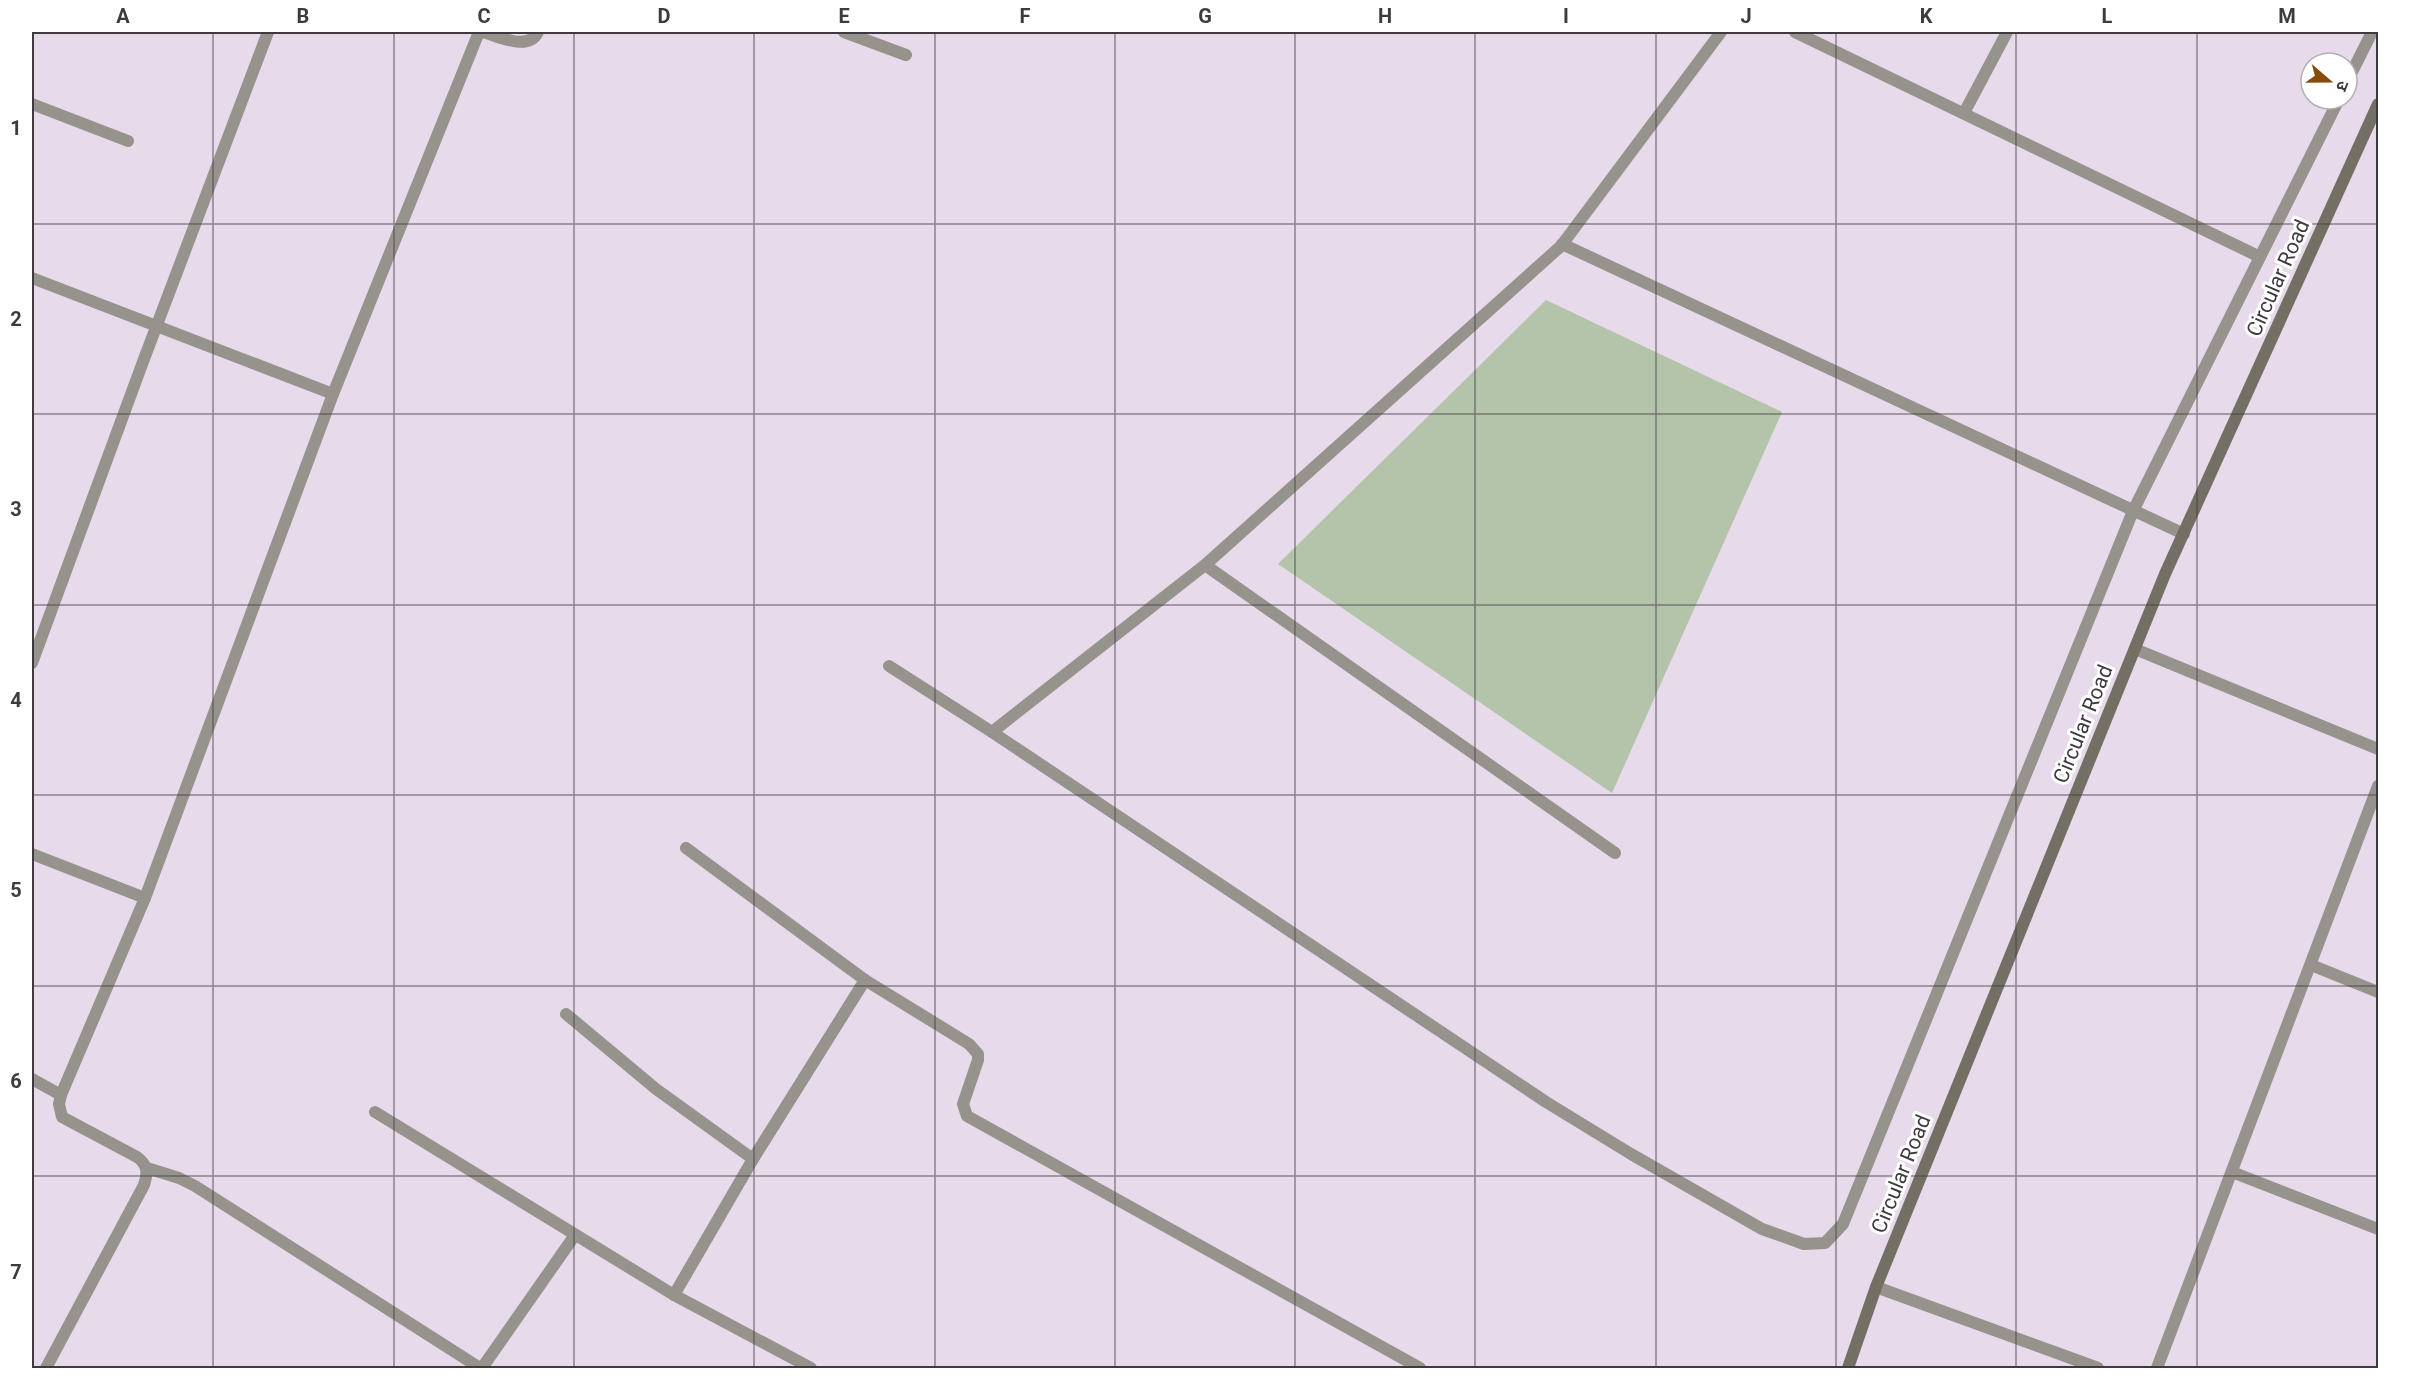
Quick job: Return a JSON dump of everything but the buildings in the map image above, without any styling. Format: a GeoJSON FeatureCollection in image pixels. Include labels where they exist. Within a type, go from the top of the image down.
{"type":"FeatureCollection","features":[{"type":"Feature","properties":{"kind":"main road","name":"Circular Road"},"geometry":{"type":"LineString","coordinates":[[1848,1368],[1876,1287],[2135,649],[2184,534],[2379,104]]}},
{"type":"Feature","properties":{"kind":"street"},"geometry":{"type":"LineString","coordinates":[[32,663],[268,32]]}},
{"type":"Feature","properties":{"kind":"street"},"geometry":{"type":"LineString","coordinates":[[538,32],[535,37],[524,42],[481,32],[333,394],[145,898],[59,1104],[62,1117],[136,1157],[147,1168],[195,1186],[481,1368],[575,1235]]}},
{"type":"Feature","properties":{"kind":"street"},"geometry":{"type":"LineString","coordinates":[[844,32],[906,55]]}},
{"type":"Feature","properties":{"kind":"street"},"geometry":{"type":"LineString","coordinates":[[992,732],[1205,565],[1562,244],[1721,32]]}},
{"type":"Feature","properties":{"kind":"street"},"geometry":{"type":"LineString","coordinates":[[1795,32],[2260,257]]}},
{"type":"Feature","properties":{"kind":"street"},"geometry":{"type":"LineString","coordinates":[[1964,113],[2007,32]]}},
{"type":"Feature","properties":{"kind":"street"},"geometry":{"type":"LineString","coordinates":[[2359,58],[2372,32]]}},
{"type":"Feature","properties":{"kind":"street"},"geometry":{"type":"LineString","coordinates":[[32,104],[128,141]]}},
{"type":"Feature","properties":{"kind":"street"},"geometry":{"type":"LineString","coordinates":[[889,666],[992,732],[1546,1102],[1762,1229],[1785,1238],[1816,1245],[1825,1243],[1843,1224],[2133,511],[2333,111]]}},
{"type":"Feature","properties":{"kind":"street"},"geometry":{"type":"LineString","coordinates":[[1562,244],[2184,534]]}},
{"type":"Feature","properties":{"kind":"street"},"geometry":{"type":"LineString","coordinates":[[32,278],[333,394]]}},
{"type":"Feature","properties":{"kind":"street"},"geometry":{"type":"LineString","coordinates":[[1205,565],[1615,853]]}},
{"type":"Feature","properties":{"kind":"street"},"geometry":{"type":"LineString","coordinates":[[2135,649],[2379,750]]}},
{"type":"Feature","properties":{"kind":"street"},"geometry":{"type":"LineString","coordinates":[[2157,1368],[2379,786]]}},
{"type":"Feature","properties":{"kind":"street"},"geometry":{"type":"LineString","coordinates":[[686,848],[865,980],[969,1044],[975,1050],[978,1060],[963,1104],[968,1116],[1420,1368]]}},
{"type":"Feature","properties":{"kind":"street"},"geometry":{"type":"LineString","coordinates":[[32,854],[145,898]]}},
{"type":"Feature","properties":{"kind":"street"},"geometry":{"type":"LineString","coordinates":[[2311,965],[2379,992]]}},
{"type":"Feature","properties":{"kind":"street"},"geometry":{"type":"LineString","coordinates":[[674,1294],[753,1159],[865,980]]}},
{"type":"Feature","properties":{"kind":"street"},"geometry":{"type":"LineString","coordinates":[[566,1014],[656,1089],[753,1159]]}},
{"type":"Feature","properties":{"kind":"street"},"geometry":{"type":"LineString","coordinates":[[32,1079],[61,1095]]}},
{"type":"Feature","properties":{"kind":"street"},"geometry":{"type":"LineString","coordinates":[[375,1112],[674,1294],[811,1368]]}},
{"type":"Feature","properties":{"kind":"street"},"geometry":{"type":"LineString","coordinates":[[46,1368],[144,1185],[147,1168]]}},
{"type":"Feature","properties":{"kind":"street"},"geometry":{"type":"LineString","coordinates":[[2232,1172],[2379,1229]]}},
{"type":"Feature","properties":{"kind":"street"},"geometry":{"type":"LineString","coordinates":[[1876,1287],[2098,1368]]}},
{"type":"Feature","properties":{"kind":"green space"},"geometry":{"type":"Polygon","coordinates":[[[1546,300],[1782,412],[1612,793],[1278,564],[1546,300]]]}}]}
